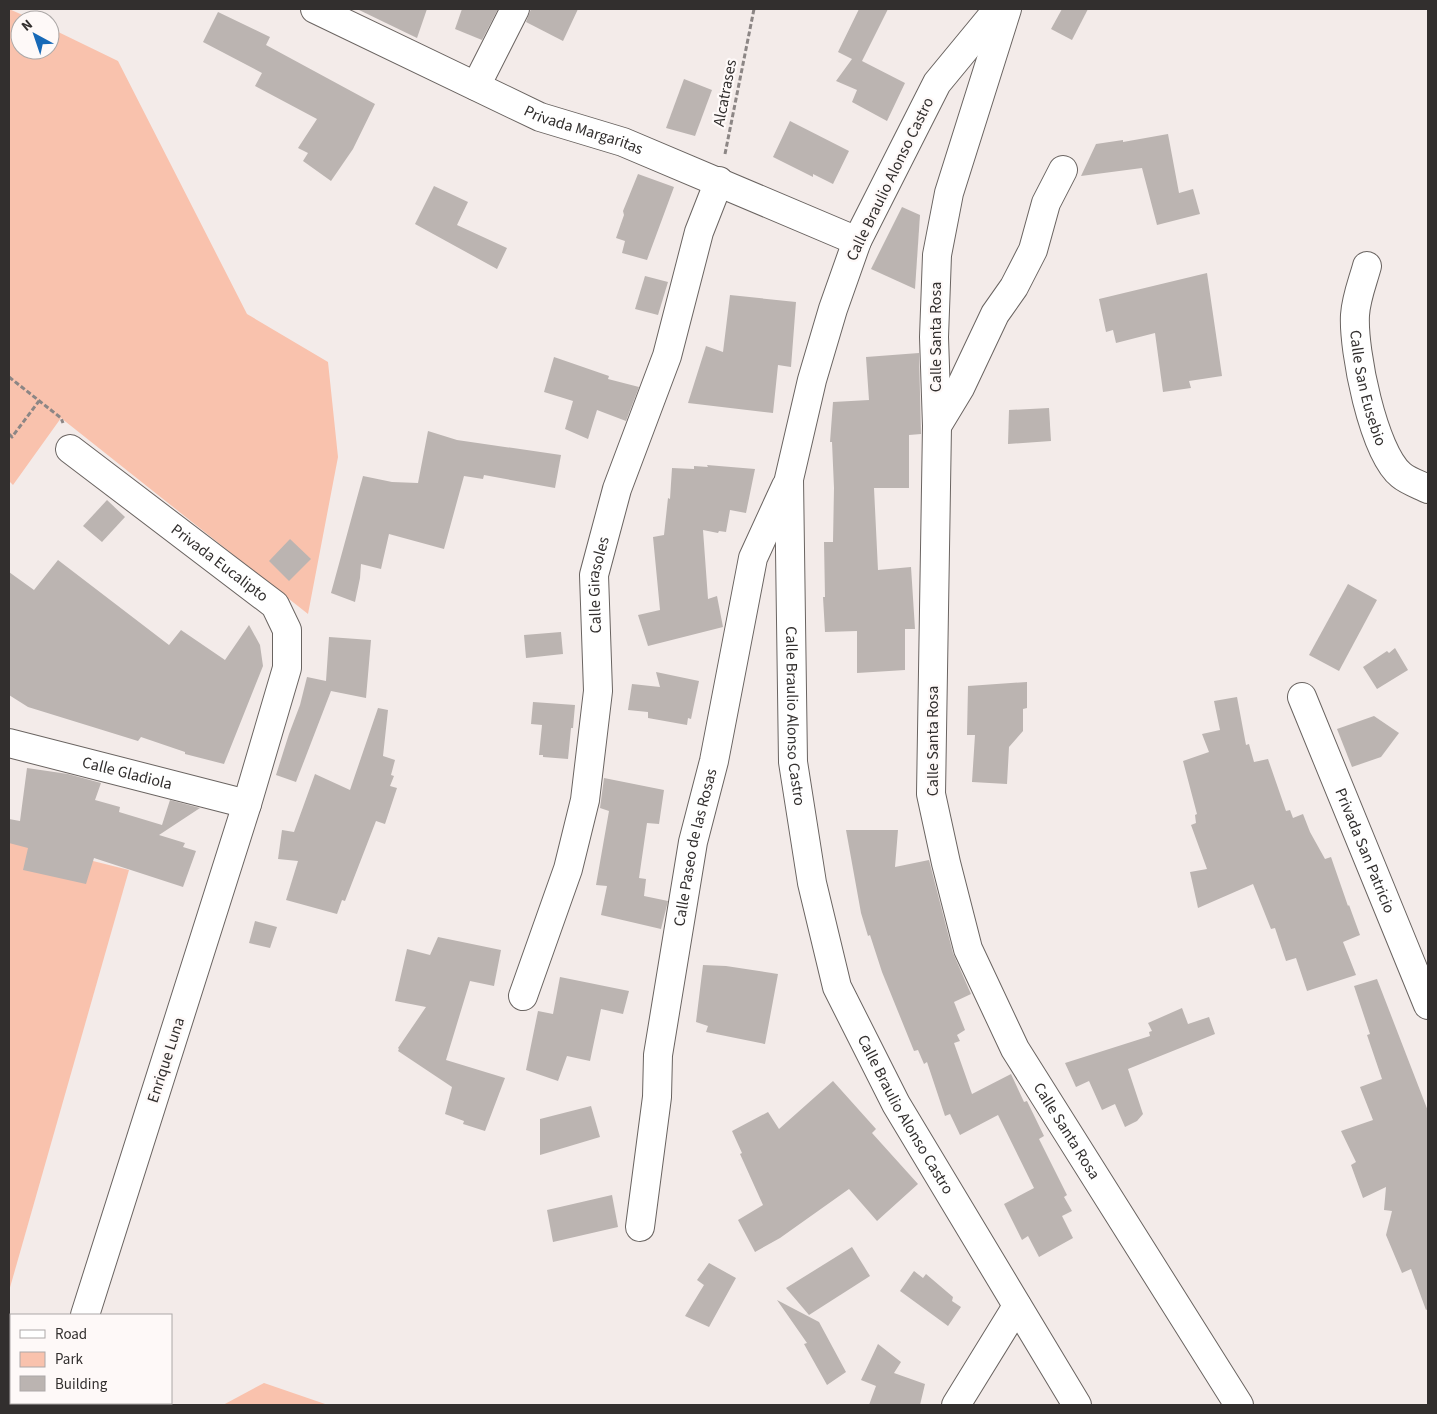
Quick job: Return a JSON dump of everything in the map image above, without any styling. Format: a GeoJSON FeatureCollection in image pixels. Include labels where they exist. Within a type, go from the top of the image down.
{"type":"FeatureCollection","features":[{"type":"Feature","properties":{"kind":"street","name":"Privada Margaritas"},"geometry":{"type":"LineString","coordinates":[[315,9],[540,117],[623,142],[857,240]]}},
{"type":"Feature","properties":{"kind":"street"},"geometry":{"type":"LineString","coordinates":[[476,86],[515,9]]}},
{"type":"Feature","properties":{"kind":"street","name":"Calle Braulio Alonso Castro"},"geometry":{"type":"LineString","coordinates":[[998,9],[936,83],[857,240],[833,309],[812,380],[789,479],[793,762],[812,883],[837,988],[896,1104],[1077,1405]]}},
{"type":"Feature","properties":{"kind":"street","name":"Calle Santa Rosa"},"geometry":{"type":"LineString","coordinates":[[1007,9],[949,193],[937,255],[934,337],[937,426],[931,794],[968,949],[1015,1049],[1239,1405]]}},
{"type":"Feature","properties":{"kind":"street"},"geometry":{"type":"LineString","coordinates":[[937,426],[960,388],[995,314],[1014,288],[1032,250],[1046,203],[1063,170]]}},
{"type":"Feature","properties":{"kind":"street","name":"Calle Girasoles"},"geometry":{"type":"LineString","coordinates":[[523,996],[568,869],[584,800],[598,690],[594,575],[616,489],[667,356],[698,232],[719,181]]}},
{"type":"Feature","properties":{"kind":"street","name":"Calle San Eusebio"},"geometry":{"type":"LineString","coordinates":[[1366,266],[1355,314],[1358,361],[1374,424],[1382,450],[1401,475],[1428,489]]}},
{"type":"Feature","properties":{"kind":"street","name":"Privada Eucalipto"},"geometry":{"type":"LineString","coordinates":[[70,449],[274,605],[287,630],[287,668],[247,804]]}},
{"type":"Feature","properties":{"kind":"street","name":"Calle Paseo de las Rosas"},"geometry":{"type":"LineString","coordinates":[[640,1227],[657,1097],[658,1055],[693,842],[714,761],[753,558],[789,479]]}},
{"type":"Feature","properties":{"kind":"street","name":"Privada San Patricio"},"geometry":{"type":"LineString","coordinates":[[1302,697],[1428,1006]]}},
{"type":"Feature","properties":{"kind":"street","name":"Calle Gladiola"},"geometry":{"type":"LineString","coordinates":[[9,743],[247,804]]}},
{"type":"Feature","properties":{"kind":"street","name":"Enrique Luna"},"geometry":{"type":"LineString","coordinates":[[85,1314],[247,804]]}},
{"type":"Feature","properties":{"kind":"street"},"geometry":{"type":"LineString","coordinates":[[956,1405],[1017,1306]]}},
{"type":"Feature","properties":{"kind":"path","name":"Alcatrases"},"geometry":{"type":"LineString","coordinates":[[719,181],[754,9]]}},
{"type":"Feature","properties":{"kind":"path"},"geometry":{"type":"LineString","coordinates":[[9,377],[61,418]]}},
{"type":"Feature","properties":{"kind":"path"},"geometry":{"type":"LineString","coordinates":[[9,434],[12,437],[39,400]]}},
{"type":"Feature","properties":{"kind":"green space"},"geometry":{"type":"Polygon","coordinates":[[[9,9],[11,10],[10,60],[60,60],[60,33],[118,61],[247,314],[328,362],[338,457],[308,614],[61,418],[13,485],[9,481],[9,9]]]}},
{"type":"Feature","properties":{"kind":"green space"},"geometry":{"type":"Polygon","coordinates":[[[9,840],[129,870],[9,1291],[9,840]]]}},
{"type":"Feature","properties":{"kind":"green space"},"geometry":{"type":"Polygon","coordinates":[[[264,1383],[328,1405],[223,1405],[264,1383]]]}},
{"type":"Feature","properties":{"kind":"building"},"geometry":{"type":"Polygon","coordinates":[[[357,9],[427,9],[417,38],[357,9]]]}},
{"type":"Feature","properties":{"kind":"building"},"geometry":{"type":"Polygon","coordinates":[[[462,9],[498,9],[482,40],[455,29],[462,9]]]}},
{"type":"Feature","properties":{"kind":"building"},"geometry":{"type":"Polygon","coordinates":[[[531,9],[578,9],[563,41],[526,22],[531,9]]]}},
{"type":"Feature","properties":{"kind":"building"},"geometry":{"type":"Polygon","coordinates":[[[859,9],[888,9],[862,61],[905,83],[887,121],[852,102],[857,90],[836,81],[852,59],[838,52],[859,9]]]}},
{"type":"Feature","properties":{"kind":"building"},"geometry":{"type":"Polygon","coordinates":[[[1062,9],[1088,9],[1072,40],[1051,29],[1062,9]]]}},
{"type":"Feature","properties":{"kind":"building"},"geometry":{"type":"Polygon","coordinates":[[[218,12],[270,37],[266,45],[375,104],[353,149],[331,181],[303,161],[308,153],[298,148],[317,119],[255,86],[262,73],[203,42],[218,12]]]}},
{"type":"Feature","properties":{"kind":"building"},"geometry":{"type":"Polygon","coordinates":[[[684,79],[712,90],[695,136],[666,128],[684,79]]]}},
{"type":"Feature","properties":{"kind":"building"},"geometry":{"type":"Polygon","coordinates":[[[790,121],[849,151],[833,184],[813,174],[813,177],[773,157],[790,121]]]}},
{"type":"Feature","properties":{"kind":"building"},"geometry":{"type":"Polygon","coordinates":[[[1168,134],[1179,193],[1193,189],[1200,214],[1157,225],[1142,168],[1081,176],[1096,144],[1123,140],[1123,142],[1168,134]]]}},
{"type":"Feature","properties":{"kind":"building"},"geometry":{"type":"Polygon","coordinates":[[[638,174],[674,187],[647,260],[622,253],[625,241],[616,238],[624,215],[623,211],[638,174]]]}},
{"type":"Feature","properties":{"kind":"building"},"geometry":{"type":"Polygon","coordinates":[[[434,186],[468,202],[457,225],[507,248],[497,269],[415,224],[434,186]]]}},
{"type":"Feature","properties":{"kind":"building"},"geometry":{"type":"Polygon","coordinates":[[[902,207],[920,215],[915,289],[871,269],[902,207]]]}},
{"type":"Feature","properties":{"kind":"building"},"geometry":{"type":"Polygon","coordinates":[[[1207,273],[1222,376],[1189,381],[1191,388],[1163,392],[1155,333],[1116,343],[1113,330],[1106,332],[1099,299],[1207,273]]]}},
{"type":"Feature","properties":{"kind":"building"},"geometry":{"type":"Polygon","coordinates":[[[645,276],[668,282],[658,315],[635,309],[645,276]]]}},
{"type":"Feature","properties":{"kind":"building"},"geometry":{"type":"Polygon","coordinates":[[[730,295],[796,302],[791,367],[778,365],[773,413],[688,403],[706,346],[723,352],[730,295]]]}},
{"type":"Feature","properties":{"kind":"building"},"geometry":{"type":"Polygon","coordinates":[[[919,353],[921,434],[909,435],[909,488],[874,488],[878,570],[911,567],[915,629],[905,629],[905,670],[857,673],[857,631],[825,632],[823,597],[825,597],[824,542],[833,542],[834,488],[832,442],[830,442],[833,402],[869,400],[866,357],[919,353]]]}},
{"type":"Feature","properties":{"kind":"building"},"geometry":{"type":"Polygon","coordinates":[[[554,357],[609,376],[608,379],[639,387],[626,421],[597,410],[588,439],[565,429],[573,401],[544,392],[554,357]]]}},
{"type":"Feature","properties":{"kind":"building"},"geometry":{"type":"Polygon","coordinates":[[[1049,408],[1051,441],[1008,444],[1009,410],[1049,408]]]}},
{"type":"Feature","properties":{"kind":"building"},"geometry":{"type":"Polygon","coordinates":[[[428,431],[457,440],[561,455],[555,488],[484,475],[483,479],[464,476],[444,549],[389,534],[381,569],[361,564],[355,602],[331,593],[363,476],[392,482],[418,483],[428,431]]]}},
{"type":"Feature","properties":{"kind":"building"},"geometry":{"type":"Polygon","coordinates":[[[707,465],[755,469],[746,513],[730,510],[726,532],[719,531],[718,533],[703,530],[708,599],[717,596],[723,627],[648,646],[638,615],[660,610],[653,537],[664,535],[668,498],[670,499],[672,468],[694,469],[694,466],[708,467],[707,465]]]}},
{"type":"Feature","properties":{"kind":"building"},"geometry":{"type":"Polygon","coordinates":[[[107,500],[125,517],[102,542],[83,526],[107,500]]]}},
{"type":"Feature","properties":{"kind":"building"},"geometry":{"type":"Polygon","coordinates":[[[290,539],[311,559],[289,581],[269,561],[290,539]]]}},
{"type":"Feature","properties":{"kind":"building"},"geometry":{"type":"Polygon","coordinates":[[[58,560],[169,645],[181,630],[225,660],[249,625],[260,645],[263,666],[224,764],[185,754],[185,752],[141,737],[138,741],[28,707],[9,695],[9,572],[34,590],[58,560]]]}},
{"type":"Feature","properties":{"kind":"building"},"geometry":{"type":"Polygon","coordinates":[[[1348,584],[1377,600],[1339,671],[1309,655],[1348,584]]]}},
{"type":"Feature","properties":{"kind":"building"},"geometry":{"type":"Polygon","coordinates":[[[561,632],[563,654],[526,658],[524,635],[561,632]]]}},
{"type":"Feature","properties":{"kind":"building"},"geometry":{"type":"Polygon","coordinates":[[[329,637],[371,640],[366,698],[331,691],[296,782],[276,775],[300,705],[307,677],[326,681],[329,637]]]}},
{"type":"Feature","properties":{"kind":"building"},"geometry":{"type":"Polygon","coordinates":[[[1395,648],[1408,670],[1377,689],[1363,667],[1387,651],[1389,653],[1395,648]]]}},
{"type":"Feature","properties":{"kind":"building"},"geometry":{"type":"Polygon","coordinates":[[[656,672],[699,681],[691,719],[688,718],[687,725],[648,718],[648,712],[628,710],[632,684],[660,687],[656,672]]]}},
{"type":"Feature","properties":{"kind":"building"},"geometry":{"type":"Polygon","coordinates":[[[1027,682],[1027,708],[1023,709],[1023,731],[1009,747],[1007,784],[972,782],[975,735],[967,735],[968,686],[1027,682]]]}},
{"type":"Feature","properties":{"kind":"building"},"geometry":{"type":"Polygon","coordinates":[[[1237,697],[1246,745],[1249,744],[1254,762],[1268,759],[1286,811],[1290,810],[1293,818],[1303,814],[1310,832],[1325,859],[1331,857],[1360,935],[1343,942],[1356,975],[1307,991],[1296,958],[1286,961],[1275,928],[1271,929],[1253,884],[1198,908],[1190,872],[1207,869],[1191,825],[1196,823],[1195,815],[1197,814],[1183,761],[1209,752],[1202,734],[1220,730],[1214,701],[1237,697]]]}},
{"type":"Feature","properties":{"kind":"building"},"geometry":{"type":"Polygon","coordinates":[[[533,702],[575,705],[568,759],[539,755],[542,725],[531,724],[533,702]]]}},
{"type":"Feature","properties":{"kind":"building"},"geometry":{"type":"Polygon","coordinates":[[[378,708],[388,710],[383,756],[395,760],[391,775],[394,776],[390,786],[397,788],[385,824],[376,821],[345,901],[342,900],[337,914],[286,900],[298,861],[278,859],[282,830],[294,832],[315,774],[350,790],[378,708]]]}},
{"type":"Feature","properties":{"kind":"building"},"geometry":{"type":"Polygon","coordinates":[[[1374,716],[1399,733],[1381,757],[1352,767],[1337,729],[1374,716]]]}},
{"type":"Feature","properties":{"kind":"building"},"geometry":{"type":"Polygon","coordinates":[[[27,768],[68,774],[101,783],[95,800],[120,807],[119,812],[162,825],[170,800],[200,808],[159,835],[185,843],[183,847],[196,851],[183,887],[94,858],[86,884],[23,870],[28,848],[9,843],[9,819],[20,821],[27,768]]]}},
{"type":"Feature","properties":{"kind":"building"},"geometry":{"type":"Polygon","coordinates":[[[604,778],[664,790],[659,824],[647,823],[639,878],[646,879],[644,896],[668,901],[661,929],[601,915],[607,886],[596,885],[609,811],[600,808],[604,778]]]}},
{"type":"Feature","properties":{"kind":"building"},"geometry":{"type":"Polygon","coordinates":[[[846,830],[898,830],[895,867],[929,860],[953,953],[971,994],[954,1002],[965,1030],[957,1035],[960,1041],[954,1043],[972,1094],[1011,1074],[1024,1102],[1027,1101],[1044,1136],[1039,1139],[1067,1195],[1064,1197],[1072,1211],[1062,1216],[1073,1238],[1039,1257],[1028,1236],[1022,1240],[1004,1204],[1034,1188],[998,1115],[960,1135],[950,1114],[945,1116],[927,1062],[924,1064],[918,1050],[914,1051],[882,972],[870,935],[868,936],[861,913],[846,830]]]}},
{"type":"Feature","properties":{"kind":"building"},"geometry":{"type":"Polygon","coordinates":[[[255,921],[277,927],[270,948],[249,943],[255,921]]]}},
{"type":"Feature","properties":{"kind":"building"},"geometry":{"type":"Polygon","coordinates":[[[438,937],[501,950],[494,986],[470,981],[446,1060],[505,1078],[485,1131],[463,1124],[464,1121],[445,1114],[452,1087],[398,1051],[398,1048],[426,1007],[395,1001],[407,949],[430,955],[438,937]]]}},
{"type":"Feature","properties":{"kind":"building"},"geometry":{"type":"Polygon","coordinates":[[[703,965],[726,966],[778,974],[765,1044],[706,1032],[708,1026],[696,1022],[703,965]]]}},
{"type":"Feature","properties":{"kind":"building"},"geometry":{"type":"Polygon","coordinates":[[[560,977],[629,991],[623,1014],[601,1009],[590,1061],[567,1056],[558,1081],[526,1070],[538,1011],[553,1014],[560,977]]]}},
{"type":"Feature","properties":{"kind":"building"},"geometry":{"type":"Polygon","coordinates":[[[1377,979],[1428,1111],[1428,1309],[1426,1310],[1411,1269],[1402,1273],[1386,1235],[1392,1211],[1384,1210],[1386,1187],[1363,1198],[1351,1165],[1356,1162],[1341,1131],[1373,1120],[1360,1087],[1382,1079],[1367,1035],[1370,1034],[1354,986],[1377,979]]]}},
{"type":"Feature","properties":{"kind":"building"},"geometry":{"type":"Polygon","coordinates":[[[1182,1008],[1188,1024],[1209,1017],[1215,1034],[1128,1069],[1143,1114],[1137,1121],[1125,1127],[1115,1104],[1102,1110],[1089,1081],[1076,1087],[1065,1063],[1150,1036],[1149,1032],[1152,1031],[1148,1023],[1182,1008]]]}},
{"type":"Feature","properties":{"kind":"building"},"geometry":{"type":"Polygon","coordinates":[[[833,1081],[876,1129],[872,1133],[918,1184],[877,1221],[849,1189],[780,1238],[755,1252],[738,1220],[763,1205],[740,1154],[742,1153],[732,1131],[768,1112],[779,1129],[833,1081]]]}},
{"type":"Feature","properties":{"kind":"building"},"geometry":{"type":"Polygon","coordinates":[[[591,1106],[600,1137],[540,1155],[540,1119],[591,1106]]]}},
{"type":"Feature","properties":{"kind":"building"},"geometry":{"type":"Polygon","coordinates":[[[612,1195],[618,1227],[553,1242],[547,1210],[612,1195]]]}},
{"type":"Feature","properties":{"kind":"building"},"geometry":{"type":"Polygon","coordinates":[[[852,1247],[870,1276],[809,1315],[786,1288],[852,1247]]]}},
{"type":"Feature","properties":{"kind":"building"},"geometry":{"type":"Polygon","coordinates":[[[709,1263],[736,1278],[709,1327],[685,1316],[704,1285],[697,1280],[709,1263]]]}},
{"type":"Feature","properties":{"kind":"building"},"geometry":{"type":"Polygon","coordinates":[[[914,1271],[923,1278],[926,1274],[953,1297],[952,1301],[961,1307],[948,1326],[900,1291],[914,1271]]]}},
{"type":"Feature","properties":{"kind":"building"},"geometry":{"type":"Polygon","coordinates":[[[777,1300],[819,1322],[846,1372],[827,1385],[804,1344],[807,1343],[777,1300]]]}},
{"type":"Feature","properties":{"kind":"building"},"geometry":{"type":"Polygon","coordinates":[[[878,1344],[901,1362],[894,1373],[925,1384],[920,1405],[869,1405],[876,1386],[861,1380],[878,1344]]]}}]}
